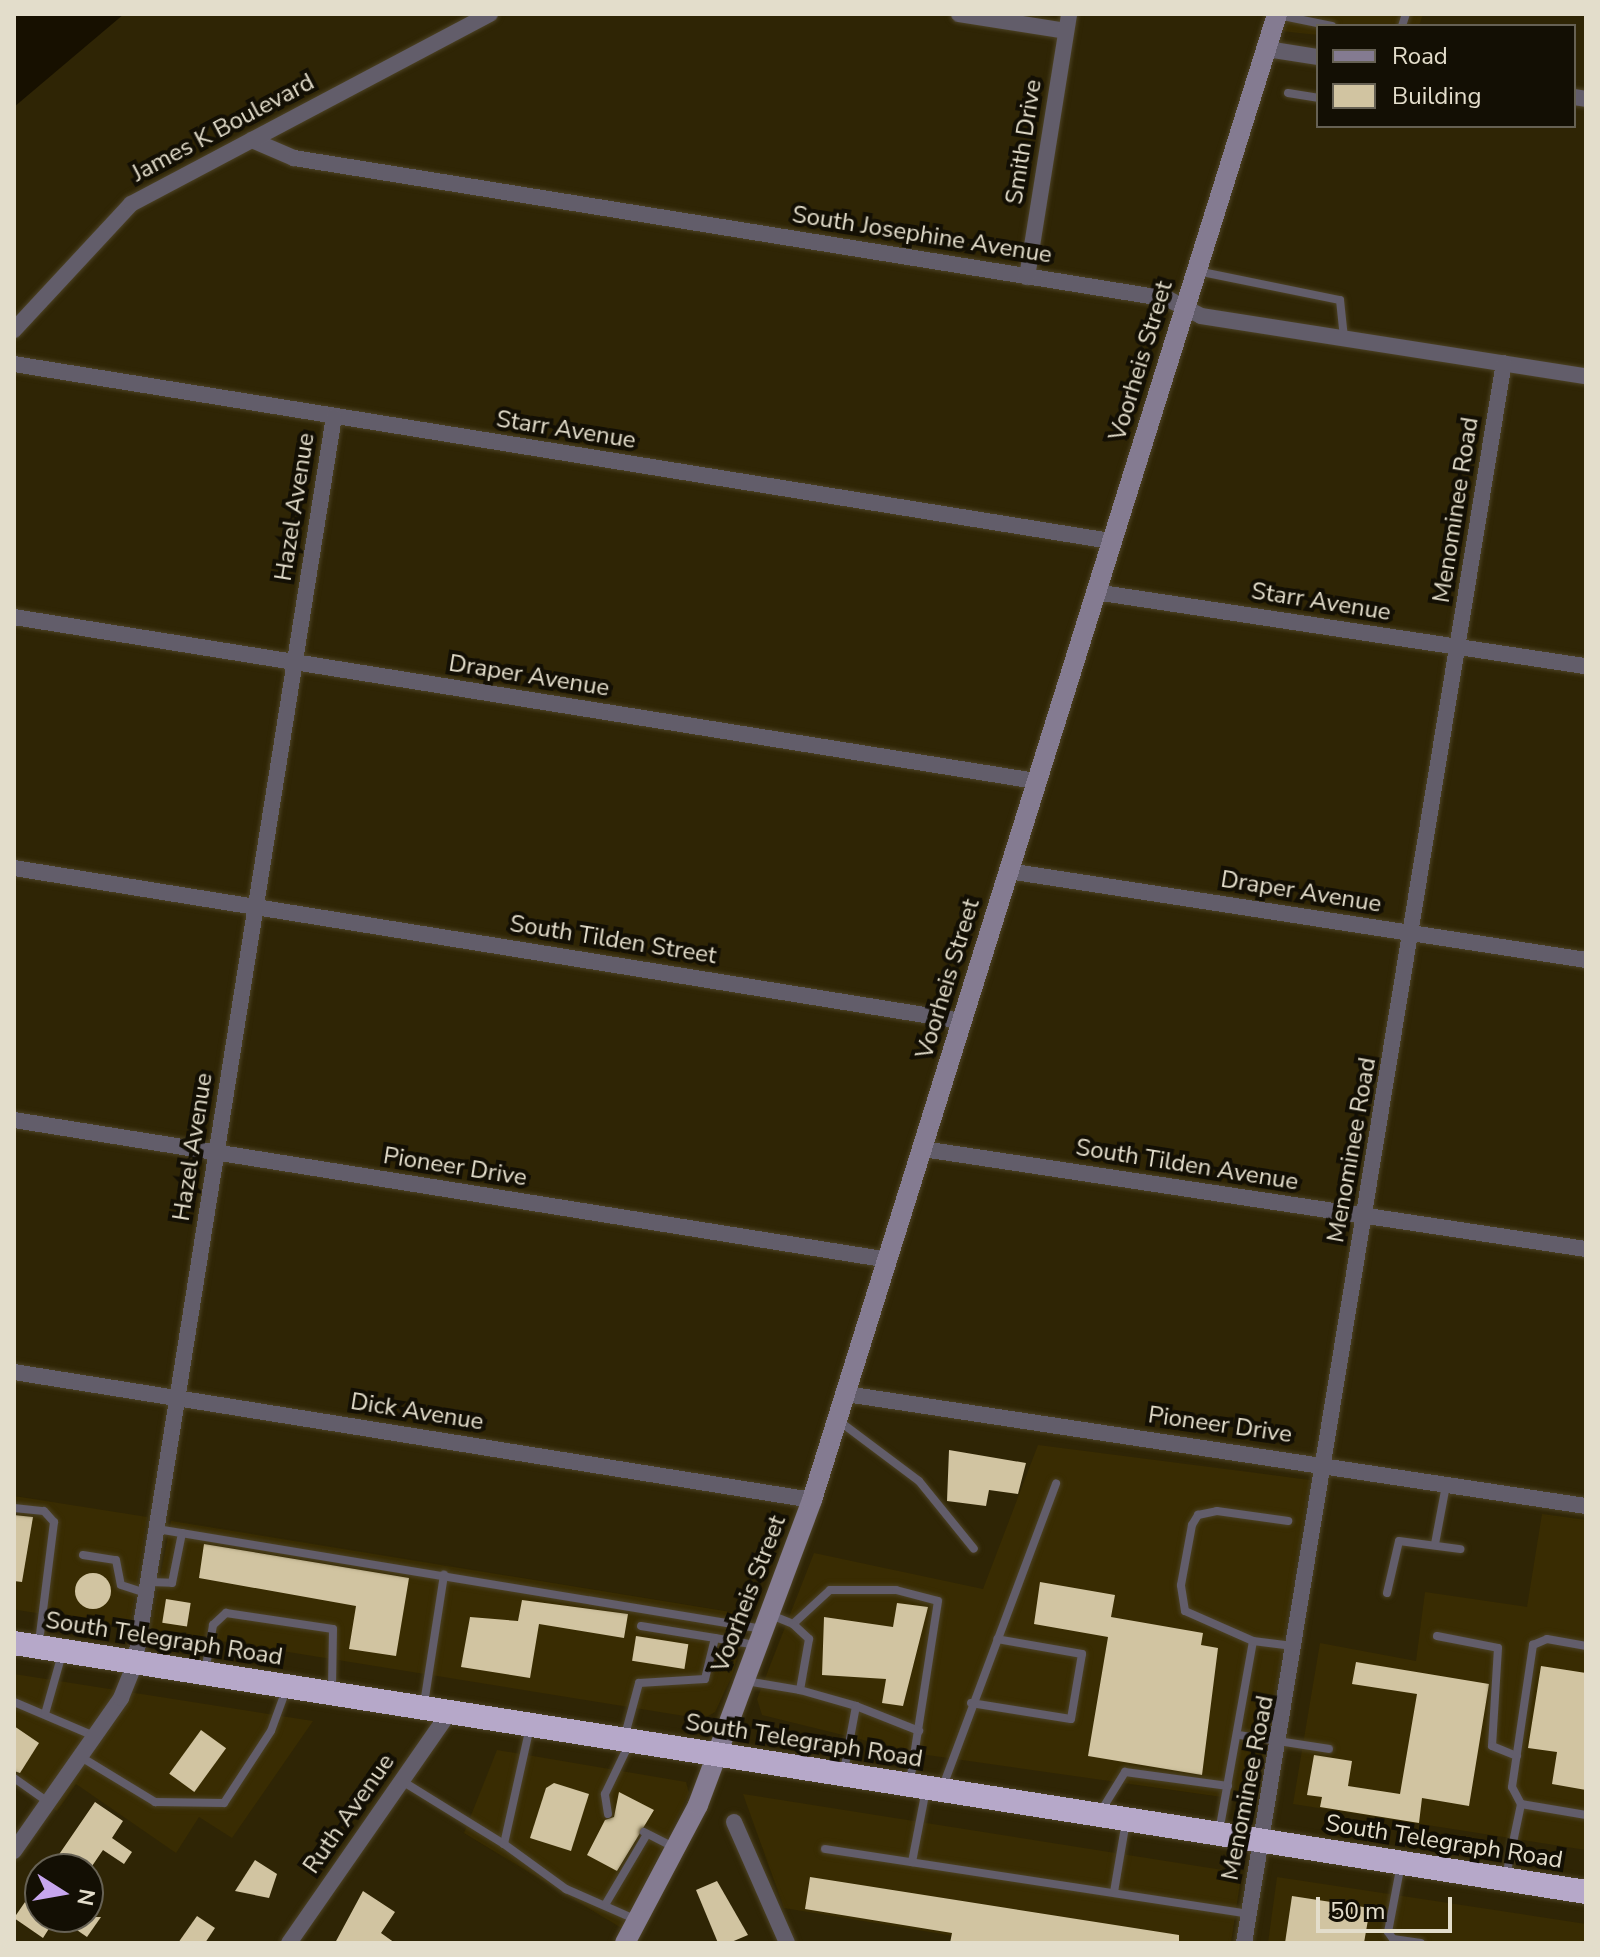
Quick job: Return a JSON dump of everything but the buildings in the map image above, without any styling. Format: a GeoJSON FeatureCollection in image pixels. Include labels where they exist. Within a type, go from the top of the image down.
{"type":"FeatureCollection","features":[{"type":"Feature","properties":{"kind":"highway","name":"South Telegraph Road"},"geometry":{"type":"LineString","coordinates":[[14,1643],[1586,1892]]}},
{"type":"Feature","properties":{"kind":"street","name":"James K Boulevard"},"geometry":{"type":"LineString","coordinates":[[14,330],[126,207],[490,14]]}},
{"type":"Feature","properties":{"kind":"street"},"geometry":{"type":"LineString","coordinates":[[959,14],[1066,31]]}},
{"type":"Feature","properties":{"kind":"street","name":"Smith Drive"},"geometry":{"type":"LineString","coordinates":[[1027,277],[1069,14]]}},
{"type":"Feature","properties":{"kind":"street","name":"Voorheis Street"},"geometry":{"type":"LineString","coordinates":[[625,1943],[675,1848],[716,1755],[812,1500],[1277,14]]}},
{"type":"Feature","properties":{"kind":"street"},"geometry":{"type":"LineString","coordinates":[[1267,49],[1316,57]]}},
{"type":"Feature","properties":{"kind":"street","name":"South Josephine Avenue"},"geometry":{"type":"LineString","coordinates":[[252,140],[294,158],[1027,277],[1344,338],[1586,376]]}},
{"type":"Feature","properties":{"kind":"street","name":"Menominee Road"},"geometry":{"type":"LineString","coordinates":[[1244,1943],[1282,1742],[1504,363]]}},
{"type":"Feature","properties":{"kind":"street","name":"Starr Avenue"},"geometry":{"type":"LineString","coordinates":[[14,364],[1111,541]]}},
{"type":"Feature","properties":{"kind":"street","name":"Hazel Avenue"},"geometry":{"type":"LineString","coordinates":[[14,1851],[95,1736],[135,1663],[334,417]]}},
{"type":"Feature","properties":{"kind":"street","name":"Starr Avenue"},"geometry":{"type":"LineString","coordinates":[[1095,592],[1586,666]]}},
{"type":"Feature","properties":{"kind":"street","name":"Draper Avenue"},"geometry":{"type":"LineString","coordinates":[[14,617],[1036,781]]}},
{"type":"Feature","properties":{"kind":"street"},"geometry":{"type":"LineString","coordinates":[[14,868],[256,907]]}},
{"type":"Feature","properties":{"kind":"street","name":"Draper Avenue"},"geometry":{"type":"LineString","coordinates":[[1008,871],[1586,960]]}},
{"type":"Feature","properties":{"kind":"street","name":"South Tilden Street"},"geometry":{"type":"LineString","coordinates":[[256,907],[962,1021]]}},
{"type":"Feature","properties":{"kind":"street","name":"Pioneer Drive"},"geometry":{"type":"LineString","coordinates":[[14,1120],[889,1260]]}},
{"type":"Feature","properties":{"kind":"street","name":"South Tilden Avenue"},"geometry":{"type":"LineString","coordinates":[[923,1149],[1586,1249]]}},
{"type":"Feature","properties":{"kind":"street","name":"Dick Avenue"},"geometry":{"type":"LineString","coordinates":[[14,1372],[812,1500]]}},
{"type":"Feature","properties":{"kind":"street","name":"Pioneer Drive"},"geometry":{"type":"LineString","coordinates":[[846,1394],[1586,1506]]}},
{"type":"Feature","properties":{"kind":"street","name":"Ruth Avenue"},"geometry":{"type":"LineString","coordinates":[[289,1943],[449,1713]]}},
{"type":"Feature","properties":{"kind":"street"},"geometry":{"type":"LineString","coordinates":[[734,1822],[787,1943]]}},
{"type":"Feature","properties":{"kind":"lane"},"geometry":{"type":"LineString","coordinates":[[1277,14],[1323,24]]}},
{"type":"Feature","properties":{"kind":"lane"},"geometry":{"type":"LineString","coordinates":[[1288,93],[1316,98]]}},
{"type":"Feature","properties":{"kind":"lane"},"geometry":{"type":"LineString","coordinates":[[1196,270],[1340,300],[1344,338]]}},
{"type":"Feature","properties":{"kind":"lane"},"geometry":{"type":"LineString","coordinates":[[838,1420],[919,1481],[974,1549]]}},
{"type":"Feature","properties":{"kind":"lane"},"geometry":{"type":"LineString","coordinates":[[912,1862],[926,1788],[971,1703],[1056,1483]]}},
{"type":"Feature","properties":{"kind":"lane"},"geometry":{"type":"LineString","coordinates":[[1435,1544],[1446,1484]]}},
{"type":"Feature","properties":{"kind":"lane"},"geometry":{"type":"LineString","coordinates":[[14,1508],[44,1511],[54,1522],[51,1649],[45,1714]]}},
{"type":"Feature","properties":{"kind":"lane"},"geometry":{"type":"LineString","coordinates":[[1288,1521],[1217,1511],[1198,1515],[1192,1525],[1181,1585],[1185,1611],[1253,1641],[1297,1647]]}},
{"type":"Feature","properties":{"kind":"lane"},"geometry":{"type":"LineString","coordinates":[[156,1529],[763,1629]]}},
{"type":"Feature","properties":{"kind":"lane"},"geometry":{"type":"LineString","coordinates":[[83,1555],[116,1560],[121,1585],[147,1587],[172,1583],[182,1533]]}},
{"type":"Feature","properties":{"kind":"lane"},"geometry":{"type":"LineString","coordinates":[[1387,1593],[1399,1541],[1460,1549]]}},
{"type":"Feature","properties":{"kind":"lane"},"geometry":{"type":"LineString","coordinates":[[423,1709],[444,1575]]}},
{"type":"Feature","properties":{"kind":"lane"},"geometry":{"type":"LineString","coordinates":[[641,1626],[715,1638],[793,1624],[830,1590],[896,1590],[938,1601],[919,1731],[926,1788]]}},
{"type":"Feature","properties":{"kind":"lane"},"geometry":{"type":"LineString","coordinates":[[205,1674],[220,1613],[333,1629],[332,1694]]}},
{"type":"Feature","properties":{"kind":"lane"},"geometry":{"type":"LineString","coordinates":[[793,1624],[809,1639],[800,1690]]}},
{"type":"Feature","properties":{"kind":"lane"},"geometry":{"type":"LineString","coordinates":[[1437,1636],[1498,1648],[1492,1746],[1517,1756]]}},
{"type":"Feature","properties":{"kind":"lane"},"geometry":{"type":"LineString","coordinates":[[608,1814],[605,1794],[627,1741],[639,1683],[705,1679],[715,1638]]}},
{"type":"Feature","properties":{"kind":"lane"},"geometry":{"type":"LineString","coordinates":[[971,1703],[1071,1719],[1082,1654],[997,1639]]}},
{"type":"Feature","properties":{"kind":"lane"},"geometry":{"type":"LineString","coordinates":[[1505,1880],[1521,1804],[1512,1787],[1539,1639],[1586,1646]]}},
{"type":"Feature","properties":{"kind":"lane"},"geometry":{"type":"LineString","coordinates":[[1219,1834],[1239,1735],[1253,1641]]}},
{"type":"Feature","properties":{"kind":"lane"},"geometry":{"type":"LineString","coordinates":[[743,1680],[800,1690],[856,1706],[919,1731]]}},
{"type":"Feature","properties":{"kind":"lane"},"geometry":{"type":"LineString","coordinates":[[80,1756],[155,1802],[224,1803],[271,1731],[287,1687]]}},
{"type":"Feature","properties":{"kind":"lane"},"geometry":{"type":"LineString","coordinates":[[14,1702],[95,1736]]}},
{"type":"Feature","properties":{"kind":"lane"},"geometry":{"type":"LineString","coordinates":[[843,1775],[856,1706]]}},
{"type":"Feature","properties":{"kind":"lane"},"geometry":{"type":"LineString","coordinates":[[504,1844],[530,1726]]}},
{"type":"Feature","properties":{"kind":"lane"},"geometry":{"type":"LineString","coordinates":[[1239,1735],[1329,1749]]}},
{"type":"Feature","properties":{"kind":"lane"},"geometry":{"type":"LineString","coordinates":[[1099,1815],[1125,1772],[1228,1786]]}},
{"type":"Feature","properties":{"kind":"lane"},"geometry":{"type":"LineString","coordinates":[[14,1778],[48,1802]]}},
{"type":"Feature","properties":{"kind":"lane"},"geometry":{"type":"LineString","coordinates":[[402,1781],[504,1844],[558,1885],[637,1920]]}},
{"type":"Feature","properties":{"kind":"lane"},"geometry":{"type":"LineString","coordinates":[[1521,1804],[1586,1815]]}},
{"type":"Feature","properties":{"kind":"lane"},"geometry":{"type":"LineString","coordinates":[[1114,1892],[1127,1820]]}},
{"type":"Feature","properties":{"kind":"lane"},"geometry":{"type":"LineString","coordinates":[[605,1905],[645,1832],[675,1848]]}},
{"type":"Feature","properties":{"kind":"lane"},"geometry":{"type":"LineString","coordinates":[[825,1849],[1249,1914]]}},
{"type":"Feature","properties":{"kind":"lane"},"geometry":{"type":"LineString","coordinates":[[1401,1863],[1388,1932],[1393,1939],[1421,1943]]}},
{"type":"Feature","properties":{"kind":"shaded area"},"geometry":{"type":"Polygon","coordinates":[[[14,14],[124,14],[14,107],[14,14]]]}},
{"type":"Feature","properties":{"kind":"shaded area"},"geometry":{"type":"Polygon","coordinates":[[[1286,14],[1423,14],[1420,24],[1316,24],[1316,35],[1281,31],[1286,14]]]}},
{"type":"Feature","properties":{"kind":"shaded area"},"geometry":{"type":"Polygon","coordinates":[[[1038,1445],[1310,1480],[1257,1802],[920,1754],[762,1715],[757,1699],[814,1553],[983,1589],[1038,1445]]]}},
{"type":"Feature","properties":{"kind":"shaded area"},"geometry":{"type":"Polygon","coordinates":[[[14,1496],[147,1517],[130,1628],[14,1609],[14,1496]]]}},
{"type":"Feature","properties":{"kind":"shaded area"},"geometry":{"type":"Polygon","coordinates":[[[1542,1514],[1586,1520],[1586,1850],[1293,1804],[1320,1643],[1416,1661],[1425,1592],[1527,1607],[1542,1514]]]}},
{"type":"Feature","properties":{"kind":"shaded area"},"geometry":{"type":"Polygon","coordinates":[[[171,1521],[749,1615],[732,1676],[715,1712],[703,1719],[158,1631],[150,1629],[171,1521]]]}},
{"type":"Feature","properties":{"kind":"shaded area"},"geometry":{"type":"Polygon","coordinates":[[[14,1674],[313,1721],[232,1838],[199,1817],[176,1853],[76,1784],[57,1811],[14,1784],[14,1674]]]}},
{"type":"Feature","properties":{"kind":"shaded area"},"geometry":{"type":"Polygon","coordinates":[[[497,1750],[686,1782],[689,1793],[623,1929],[464,1833],[497,1750]]]}},
{"type":"Feature","properties":{"kind":"shaded area"},"geometry":{"type":"Polygon","coordinates":[[[743,1794],[1229,1871],[1240,1883],[1231,1943],[997,1943],[784,1908],[743,1794]]]}},
{"type":"Feature","properties":{"kind":"shaded area"},"geometry":{"type":"Polygon","coordinates":[[[1277,1877],[1586,1924],[1586,1943],[1268,1943],[1277,1877]]]}}]}
